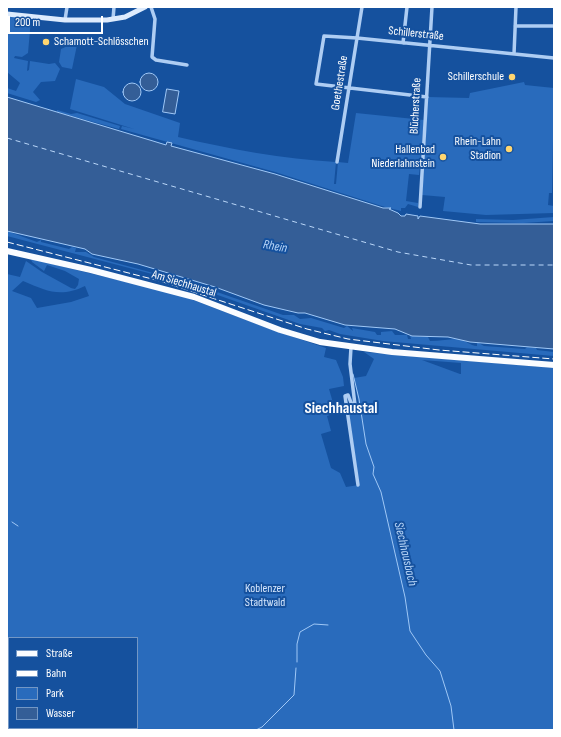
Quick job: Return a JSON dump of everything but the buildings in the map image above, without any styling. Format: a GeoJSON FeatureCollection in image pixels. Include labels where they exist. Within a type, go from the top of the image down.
{"type":"FeatureCollection","features":[{"type":"Feature","properties":{"kind":"main road","name":"Am Siechhaustal"},"geometry":{"type":"LineString","coordinates":[[7,251],[91,270],[188,295],[280,330],[320,342],[351,347],[511,363],[554,365]]}},
{"type":"Feature","properties":{"kind":"street"},"geometry":{"type":"LineString","coordinates":[[65,20],[67,7]]}},
{"type":"Feature","properties":{"kind":"street"},"geometry":{"type":"LineString","coordinates":[[113,19],[114,7]]}},
{"type":"Feature","properties":{"kind":"street"},"geometry":{"type":"LineString","coordinates":[[7,14],[65,20],[113,19],[125,17],[146,7]]}},
{"type":"Feature","properties":{"kind":"street"},"geometry":{"type":"LineString","coordinates":[[151,7],[155,19],[152,57],[156,60],[187,65]]}},
{"type":"Feature","properties":{"kind":"street","name":"Goethestraße"},"geometry":{"type":"LineString","coordinates":[[337,162],[362,7]]}},
{"type":"Feature","properties":{"kind":"street"},"geometry":{"type":"LineString","coordinates":[[403,43],[407,7]]}},
{"type":"Feature","properties":{"kind":"street","name":"Blücherstraße"},"geometry":{"type":"LineString","coordinates":[[420,206],[426,97],[431,46],[432,7]]}},
{"type":"Feature","properties":{"kind":"street"},"geometry":{"type":"LineString","coordinates":[[514,54],[516,7]]}},
{"type":"Feature","properties":{"kind":"street"},"geometry":{"type":"LineString","coordinates":[[515,26],[554,26]]}},
{"type":"Feature","properties":{"kind":"street","name":"Schillerstraße"},"geometry":{"type":"LineString","coordinates":[[349,89],[316,84],[324,36],[554,58]]}},
{"type":"Feature","properties":{"kind":"street"},"geometry":{"type":"LineString","coordinates":[[349,89],[426,97]]}},
{"type":"Feature","properties":{"kind":"street"},"geometry":{"type":"LineString","coordinates":[[351,347],[350,364],[355,405],[352,405],[348,395],[345,396],[358,485]]}},
{"type":"Feature","properties":{"kind":"green space"},"geometry":{"type":"Polygon","coordinates":[[[7,16],[31,19],[28,53],[22,57],[15,56],[14,58],[28,61],[27,71],[29,70],[30,61],[49,64],[55,63],[60,69],[55,81],[41,82],[33,92],[40,100],[36,102],[7,93],[7,88],[16,91],[20,83],[7,72],[7,16]]]}},
{"type":"Feature","properties":{"kind":"green space"},"geometry":{"type":"Polygon","coordinates":[[[79,39],[85,40],[77,45],[72,69],[62,67],[59,62],[61,49],[79,41],[79,39]]]}},
{"type":"Feature","properties":{"kind":"green space"},"geometry":{"type":"Polygon","coordinates":[[[76,79],[104,87],[125,104],[180,123],[178,137],[257,153],[296,159],[336,162],[334,184],[336,184],[338,162],[348,163],[356,113],[424,120],[419,175],[409,174],[406,201],[418,203],[418,207],[408,204],[405,208],[401,208],[401,211],[385,207],[275,172],[121,129],[122,126],[134,129],[70,109],[76,79]]]}},
{"type":"Feature","properties":{"kind":"green space"},"geometry":{"type":"Polygon","coordinates":[[[524,82],[525,85],[554,88],[552,193],[549,193],[548,205],[554,206],[554,213],[486,215],[443,211],[445,197],[422,195],[428,97],[469,98],[470,93],[524,82]]]}},
{"type":"Feature","properties":{"kind":"green space"},"geometry":{"type":"Polygon","coordinates":[[[57,110],[71,114],[77,113],[120,126],[119,129],[57,112],[57,110]]]}},
{"type":"Feature","properties":{"kind":"green space"},"geometry":{"type":"Polygon","coordinates":[[[554,217],[554,221],[523,223],[476,222],[476,219],[513,220],[554,217]]]}},
{"type":"Feature","properties":{"kind":"green space"},"geometry":{"type":"Polygon","coordinates":[[[7,231],[37,242],[41,240],[41,242],[69,249],[72,247],[76,248],[75,252],[86,252],[94,257],[194,284],[283,315],[294,315],[300,319],[311,318],[344,328],[347,326],[353,331],[352,328],[375,332],[377,335],[381,335],[381,332],[392,331],[395,335],[407,335],[408,339],[411,339],[410,336],[428,337],[430,341],[459,339],[475,346],[477,346],[477,342],[484,346],[525,349],[527,347],[536,348],[537,350],[554,352],[554,356],[383,341],[340,334],[329,330],[325,331],[322,328],[300,324],[175,280],[7,236],[7,231]]]}},
{"type":"Feature","properties":{"kind":"green space","name":"Koblenzer Stadtwald"},"geometry":{"type":"Polygon","coordinates":[[[31,259],[180,295],[267,328],[326,348],[324,357],[336,360],[343,377],[344,386],[329,389],[336,413],[327,416],[331,431],[321,434],[331,468],[340,473],[346,487],[359,485],[348,408],[359,407],[354,378],[366,376],[374,359],[364,352],[554,368],[554,730],[7,730],[7,274],[20,277],[26,261],[42,272],[71,288],[75,289],[78,285],[79,279],[65,271],[47,265],[44,271],[32,262],[31,259]],[[23,281],[12,291],[31,298],[37,308],[71,302],[89,296],[85,286],[68,292],[54,292],[39,288],[23,281]],[[422,360],[460,374],[461,374],[461,363],[422,360]]]}},
{"type":"Feature","properties":{"kind":"water"},"geometry":{"type":"Polygon","coordinates":[[[145,73],[153,73],[158,78],[156,89],[153,91],[145,91],[140,86],[140,78],[145,73]]]}},
{"type":"Feature","properties":{"kind":"water"},"geometry":{"type":"Polygon","coordinates":[[[132,83],[136,84],[140,88],[140,96],[136,100],[132,101],[128,100],[124,96],[123,92],[124,88],[128,84],[132,83]]]}},
{"type":"Feature","properties":{"kind":"water"},"geometry":{"type":"Polygon","coordinates":[[[167,89],[179,91],[175,114],[163,112],[167,89]]]}},
{"type":"Feature","properties":{"kind":"water","name":"Rhein"},"geometry":{"type":"Polygon","coordinates":[[[7,97],[166,145],[167,142],[172,143],[171,146],[275,174],[383,208],[391,208],[389,209],[401,216],[405,216],[406,214],[418,216],[418,219],[420,216],[480,224],[554,224],[554,349],[470,342],[448,337],[412,336],[395,329],[345,325],[305,313],[298,313],[264,305],[215,287],[138,264],[92,254],[85,249],[7,231],[7,97]]]}},
{"type":"Feature","properties":{"kind":"waterway","name":"Siechhausbach"},"geometry":{"type":"LineString","coordinates":[[353,374],[359,399],[366,444],[374,467],[373,474],[381,492],[405,597],[410,631],[426,655],[440,671],[451,706],[454,730]]}},
{"type":"Feature","properties":{"kind":"waterway"},"geometry":{"type":"LineString","coordinates":[[12,522],[18,526]]}},
{"type":"Feature","properties":{"kind":"waterway"},"geometry":{"type":"LineString","coordinates":[[297,662],[297,644],[300,632],[314,624],[328,625]]}},
{"type":"Feature","properties":{"kind":"waterway"},"geometry":{"type":"LineString","coordinates":[[256,730],[262,727],[294,695],[296,668]]}},
{"type":"Feature","properties":{"kind":"ferry route"},"geometry":{"type":"LineString","coordinates":[[7,138],[398,252],[471,265],[554,265]]}},
{"type":"Feature","properties":{"kind":"railway"},"geometry":{"type":"LineString","coordinates":[[7,242],[160,281],[307,329],[348,339],[439,350],[554,359]]}},
{"type":"Feature","properties":{"kind":"place","name":"Schamott-Schlösschen"},"geometry":{"type":"Point","coordinates":[46,42]}},
{"type":"Feature","properties":{"kind":"place","name":"Schillerschule"},"geometry":{"type":"Point","coordinates":[512,77]}},
{"type":"Feature","properties":{"kind":"place","name":"Rhein-Lahn Stadion"},"geometry":{"type":"Point","coordinates":[509,149]}},
{"type":"Feature","properties":{"kind":"place","name":"Hallenbad Niederlahnstein"},"geometry":{"type":"Point","coordinates":[443,157]}},
{"type":"Feature","properties":{"kind":"district","name":"Siechhaustal"},"geometry":{"type":"Point","coordinates":[341,409]}}]}
